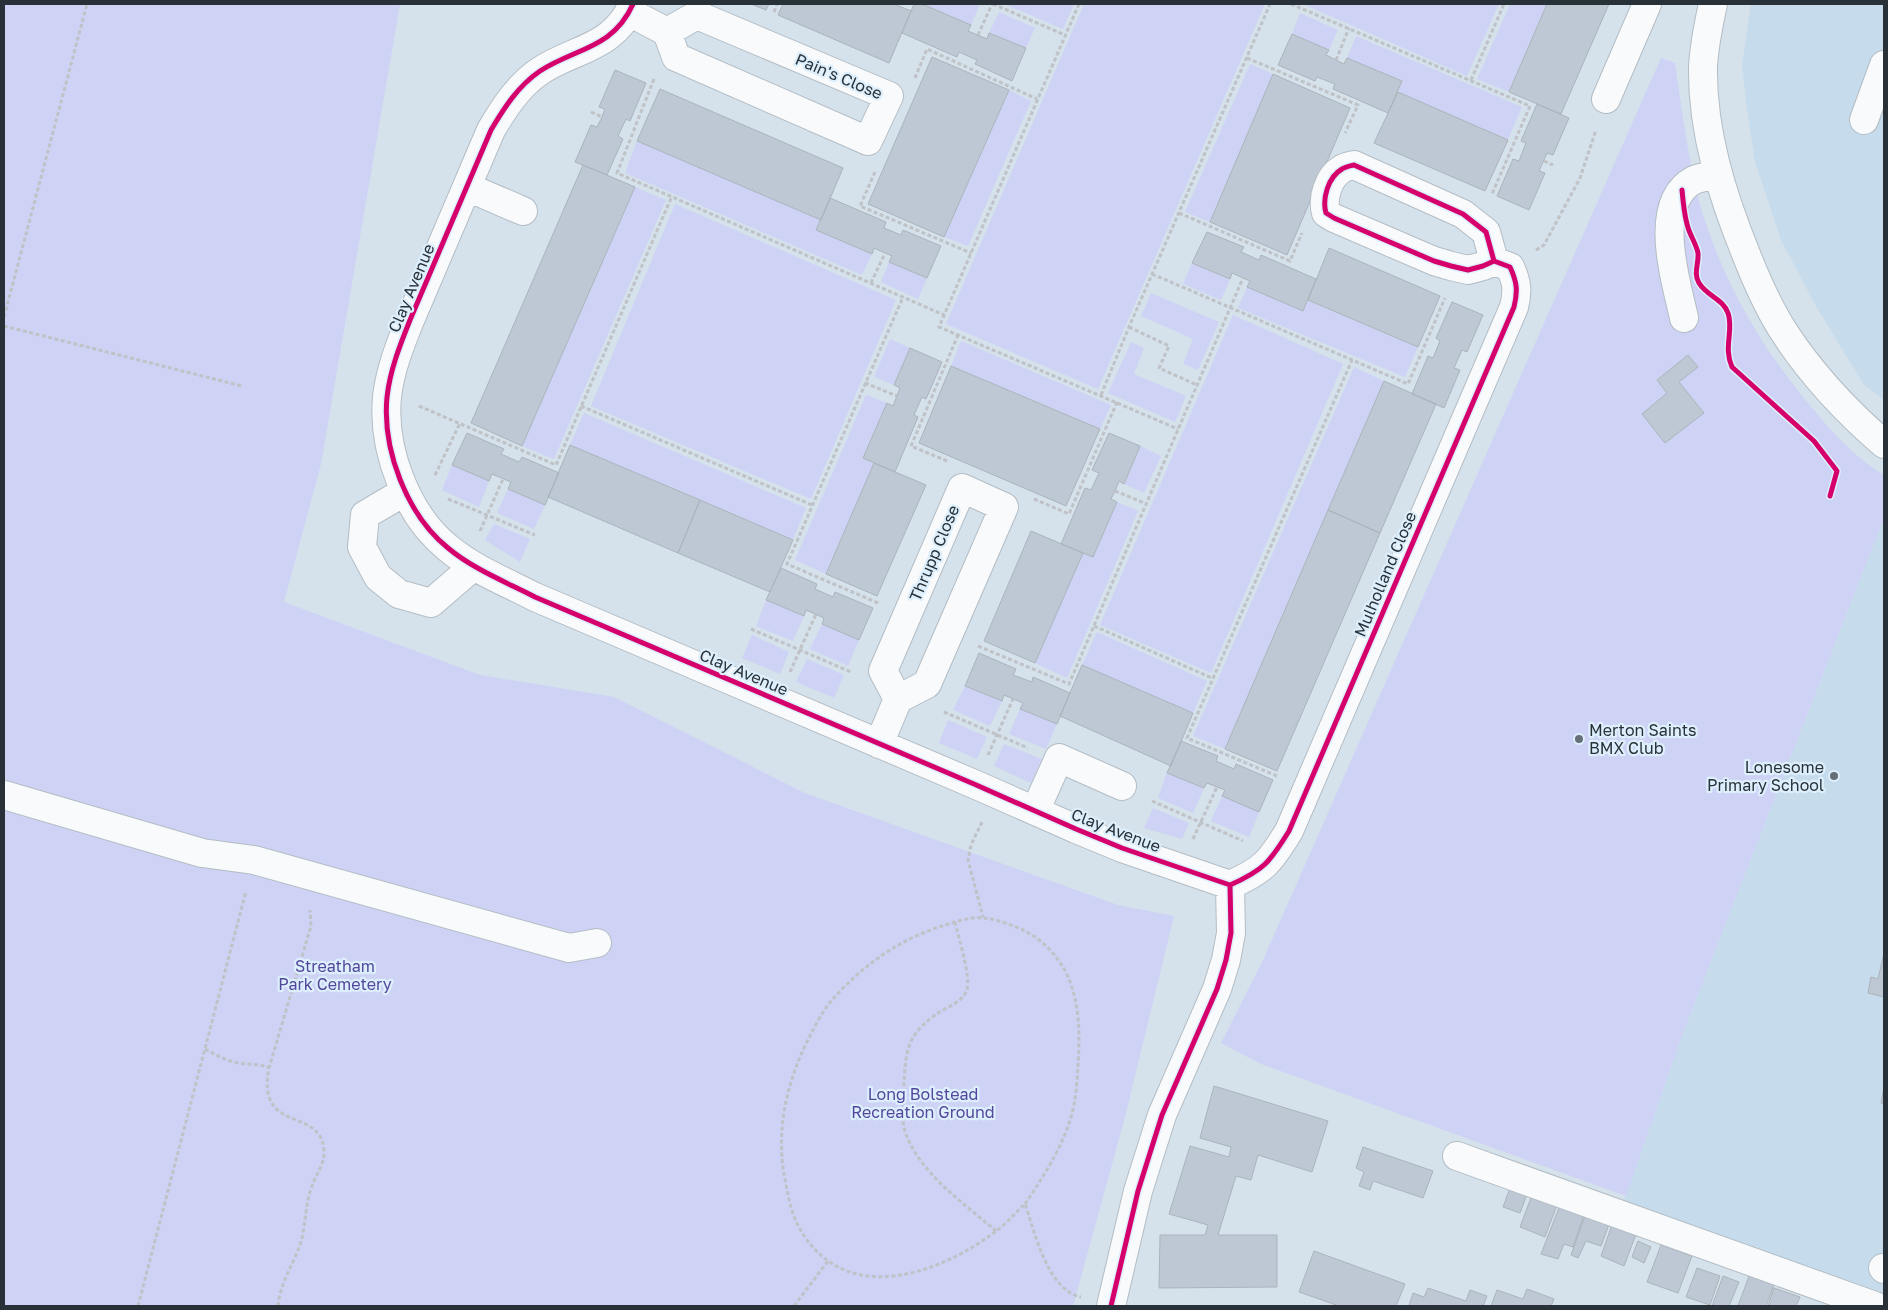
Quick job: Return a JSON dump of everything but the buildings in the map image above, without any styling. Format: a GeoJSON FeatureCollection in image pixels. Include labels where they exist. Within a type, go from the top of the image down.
{"type":"FeatureCollection","features":[{"type":"Feature","properties":{"kind":"street"},"geometry":{"type":"LineString","coordinates":[[1606,99],[1647,4]]}},
{"type":"Feature","properties":{"kind":"street"},"geometry":{"type":"LineString","coordinates":[[1714,4],[1703,65],[1704,98],[1717,175],[1741,243],[1764,298],[1785,335],[1816,376],[1848,412],[1884,444]]}},
{"type":"Feature","properties":{"kind":"street"},"geometry":{"type":"LineString","coordinates":[[631,8],[667,32]]}},
{"type":"Feature","properties":{"kind":"street","name":"Clay Avenue"},"geometry":{"type":"LineString","coordinates":[[631,8],[622,23],[612,34],[598,44],[540,71],[524,84],[506,105],[492,130],[410,320],[398,350],[392,372],[387,408],[389,437],[396,468],[404,492],[416,512],[430,531],[448,548],[474,566],[534,597],[995,793],[1035,812],[1122,848],[1230,885]]}},
{"type":"Feature","properties":{"kind":"street","name":"Pain's Close"},"geometry":{"type":"LineString","coordinates":[[697,15],[889,96],[868,142],[676,56],[667,32],[697,15]]}},
{"type":"Feature","properties":{"kind":"street"},"geometry":{"type":"LineString","coordinates":[[1864,120],[1884,65]]}},
{"type":"Feature","properties":{"kind":"street"},"geometry":{"type":"LineString","coordinates":[[1354,166],[1463,214],[1476,222],[1486,232],[1494,260],[1483,266],[1468,270],[1434,261],[1334,218],[1326,213],[1324,198],[1334,176],[1343,168],[1354,166]]}},
{"type":"Feature","properties":{"kind":"street"},"geometry":{"type":"LineString","coordinates":[[1684,318],[1672,265],[1669,241],[1670,218],[1676,200],[1682,190],[1695,180],[1717,175]]}},
{"type":"Feature","properties":{"kind":"street"},"geometry":{"type":"LineString","coordinates":[[467,187],[523,211]]}},
{"type":"Feature","properties":{"kind":"street","name":"Mulholland Close"},"geometry":{"type":"LineString","coordinates":[[1230,885],[1254,874],[1268,862],[1288,831],[1514,307],[1518,292],[1517,280],[1510,266],[1494,260]]}},
{"type":"Feature","properties":{"kind":"street","name":"Thrupp Close"},"geometry":{"type":"LineString","coordinates":[[898,699],[883,671],[962,488],[1004,507],[932,696]]}},
{"type":"Feature","properties":{"kind":"street"},"geometry":{"type":"LineString","coordinates":[[404,492],[365,515],[362,547],[378,577],[399,594],[431,603],[474,566]]}},
{"type":"Feature","properties":{"kind":"street"},"geometry":{"type":"LineString","coordinates":[[879,744],[898,699],[932,696]]}},
{"type":"Feature","properties":{"kind":"street"},"geometry":{"type":"LineString","coordinates":[[1035,812],[1059,758],[1122,786]]}},
{"type":"Feature","properties":{"kind":"street"},"geometry":{"type":"LineString","coordinates":[[4,795],[202,853],[254,860],[569,948],[597,943]]}},
{"type":"Feature","properties":{"kind":"street"},"geometry":{"type":"LineString","coordinates":[[1111,1304],[1138,1191],[1162,1115],[1217,989],[1226,960],[1231,933],[1230,885]]}},
{"type":"Feature","properties":{"kind":"street"},"geometry":{"type":"LineString","coordinates":[[1457,1156],[1875,1306]]}},
{"type":"Feature","properties":{"kind":"path"},"geometry":{"type":"LineString","coordinates":[[4,317],[87,4]]}},
{"type":"Feature","properties":{"kind":"path"},"geometry":{"type":"LineString","coordinates":[[978,35],[992,4],[1065,35]]}},
{"type":"Feature","properties":{"kind":"path"},"geometry":{"type":"LineString","coordinates":[[1079,4],[939,327],[1178,429]]}},
{"type":"Feature","properties":{"kind":"path"},"geometry":{"type":"LineString","coordinates":[[1101,395],[1270,4]]}},
{"type":"Feature","properties":{"kind":"path"},"geometry":{"type":"LineString","coordinates":[[1291,4],[1530,106],[1489,201]]}},
{"type":"Feature","properties":{"kind":"path"},"geometry":{"type":"LineString","coordinates":[[1471,80],[1504,4]]}},
{"type":"Feature","properties":{"kind":"path"},"geometry":{"type":"LineString","coordinates":[[1336,60],[1349,28]]}},
{"type":"Feature","properties":{"kind":"path"},"geometry":{"type":"LineString","coordinates":[[914,80],[927,49],[1037,99]]}},
{"type":"Feature","properties":{"kind":"path"},"geometry":{"type":"LineString","coordinates":[[1246,58],[1358,105],[1343,139]]}},
{"type":"Feature","properties":{"kind":"path"},"geometry":{"type":"LineString","coordinates":[[658,70],[617,172],[944,315]]}},
{"type":"Feature","properties":{"kind":"path"},"geometry":{"type":"LineString","coordinates":[[1532,254],[1544,245],[1580,178],[1606,99]]}},
{"type":"Feature","properties":{"kind":"path"},"geometry":{"type":"LineString","coordinates":[[591,112],[602,117]]}},
{"type":"Feature","properties":{"kind":"path"},"geometry":{"type":"LineString","coordinates":[[1544,160],[1554,165]]}},
{"type":"Feature","properties":{"kind":"path"},"geometry":{"type":"LineString","coordinates":[[876,171],[860,206],[971,253]]}},
{"type":"Feature","properties":{"kind":"path"},"geometry":{"type":"LineString","coordinates":[[416,404],[556,465],[672,196]]}},
{"type":"Feature","properties":{"kind":"path"},"geometry":{"type":"LineString","coordinates":[[1179,213],[1290,261],[1305,227]]}},
{"type":"Feature","properties":{"kind":"path"},"geometry":{"type":"LineString","coordinates":[[871,283],[885,253]]}},
{"type":"Feature","properties":{"kind":"path"},"geometry":{"type":"LineString","coordinates":[[1152,274],[1408,384],[1447,292]]}},
{"type":"Feature","properties":{"kind":"path"},"geometry":{"type":"LineString","coordinates":[[974,644],[1068,684],[1243,278]]}},
{"type":"Feature","properties":{"kind":"path"},"geometry":{"type":"LineString","coordinates":[[878,603],[787,564],[903,297]]}},
{"type":"Feature","properties":{"kind":"path"},"geometry":{"type":"LineString","coordinates":[[4,326],[242,386]]}},
{"type":"Feature","properties":{"kind":"path"},"geometry":{"type":"LineString","coordinates":[[1129,327],[1169,346],[1159,368],[1197,386]]}},
{"type":"Feature","properties":{"kind":"path"},"geometry":{"type":"LineString","coordinates":[[951,463],[912,446],[958,334]]}},
{"type":"Feature","properties":{"kind":"path"},"geometry":{"type":"LineString","coordinates":[[1285,780],[1188,738],[1212,678],[1352,360]]}},
{"type":"Feature","properties":{"kind":"path"},"geometry":{"type":"LineString","coordinates":[[865,383],[897,396]]}},
{"type":"Feature","properties":{"kind":"path"},"geometry":{"type":"LineString","coordinates":[[1027,497],[1069,514],[1117,402]]}},
{"type":"Feature","properties":{"kind":"path"},"geometry":{"type":"LineString","coordinates":[[581,406],[812,505]]}},
{"type":"Feature","properties":{"kind":"path"},"geometry":{"type":"LineString","coordinates":[[431,482],[460,424]]}},
{"type":"Feature","properties":{"kind":"path"},"geometry":{"type":"LineString","coordinates":[[480,532],[503,479]]}},
{"type":"Feature","properties":{"kind":"path"},"geometry":{"type":"LineString","coordinates":[[1115,490],[1146,504]]}},
{"type":"Feature","properties":{"kind":"path"},"geometry":{"type":"LineString","coordinates":[[444,498],[535,535]]}},
{"type":"Feature","properties":{"kind":"path"},"geometry":{"type":"LineString","coordinates":[[790,674],[816,614]]}},
{"type":"Feature","properties":{"kind":"path"},"geometry":{"type":"LineString","coordinates":[[1094,626],[1212,678]]}},
{"type":"Feature","properties":{"kind":"path"},"geometry":{"type":"LineString","coordinates":[[751,629],[858,675]]}},
{"type":"Feature","properties":{"kind":"path"},"geometry":{"type":"LineString","coordinates":[[932,696],[997,735],[1034,751]]}},
{"type":"Feature","properties":{"kind":"path"},"geometry":{"type":"LineString","coordinates":[[986,759],[1013,699]]}},
{"type":"Feature","properties":{"kind":"path"},"geometry":{"type":"LineString","coordinates":[[1190,846],[1217,786]]}},
{"type":"Feature","properties":{"kind":"path"},"geometry":{"type":"LineString","coordinates":[[983,917],[968,860],[971,845],[995,793]]}},
{"type":"Feature","properties":{"kind":"path"},"geometry":{"type":"LineString","coordinates":[[1152,801],[1245,843]]}},
{"type":"Feature","properties":{"kind":"path"},"geometry":{"type":"LineString","coordinates":[[138,1306],[254,860]]}},
{"type":"Feature","properties":{"kind":"path"},"geometry":{"type":"LineString","coordinates":[[278,1306],[279,1293],[300,1244],[312,1185],[322,1164],[324,1150],[318,1134],[312,1127],[283,1115],[272,1106],[268,1088],[269,1068],[311,926],[306,875]]}},
{"type":"Feature","properties":{"kind":"path"},"geometry":{"type":"LineString","coordinates":[[983,917],[1010,924],[1030,933],[1056,956],[1066,971],[1073,989],[1078,1014],[1080,1042],[1078,1080],[1071,1116],[1044,1176],[1026,1204],[996,1231],[972,1248],[944,1262],[913,1273],[886,1277],[867,1277],[846,1271],[828,1261],[802,1233],[792,1212],[783,1167],[781,1139],[785,1106],[800,1054],[816,1023],[831,1001],[864,969],[889,950],[908,939],[955,922],[983,917]]}},
{"type":"Feature","properties":{"kind":"path"},"geometry":{"type":"LineString","coordinates":[[955,922],[968,976],[968,987],[965,995],[921,1026],[913,1037],[907,1052],[904,1072],[904,1123],[907,1137],[928,1170],[996,1231]]}},
{"type":"Feature","properties":{"kind":"path"},"geometry":{"type":"LineString","coordinates":[[205,1049],[223,1060],[241,1064],[262,1064],[269,1068]]}},
{"type":"Feature","properties":{"kind":"path"},"geometry":{"type":"LineString","coordinates":[[1026,1204],[1045,1259],[1052,1274],[1062,1286],[1077,1296],[1111,1304]]}},
{"type":"Feature","properties":{"kind":"path"},"geometry":{"type":"LineString","coordinates":[[794,1306],[828,1261]]}},
{"type":"Feature","properties":{"kind":"shaded area"},"geometry":{"type":"Polygon","coordinates":[[[1751,4],[1884,4],[1884,400],[1864,385],[1817,308],[1781,240],[1755,162],[1747,109],[1742,65],[1751,4]]]}},
{"type":"Feature","properties":{"kind":"shaded area","name":"Lonesome Primary School"},"geometry":{"type":"Polygon","coordinates":[[[1884,518],[1884,1301],[1622,1206],[1683,1033],[1884,518]]]}},
{"type":"Feature","properties":{"kind":"green space","name":"Streatham Park Cemetery"},"geometry":{"type":"Polygon","coordinates":[[[4,4],[400,4],[321,464],[284,602],[480,675],[614,697],[805,793],[1118,905],[1174,916],[1124,1121],[1073,1306],[4,1306],[4,4]]]}},
{"type":"Feature","properties":{"kind":"green space"},"geometry":{"type":"Polygon","coordinates":[[[922,4],[980,4],[971,25],[922,4]]]}},
{"type":"Feature","properties":{"kind":"green space"},"geometry":{"type":"Polygon","coordinates":[[[1004,4],[1074,4],[1063,29],[1004,4]]]}},
{"type":"Feature","properties":{"kind":"green space"},"geometry":{"type":"Polygon","coordinates":[[[1084,4],[1265,4],[1098,389],[946,324],[1084,4]]]}},
{"type":"Feature","properties":{"kind":"green space"},"geometry":{"type":"Polygon","coordinates":[[[1303,4],[1499,4],[1467,76],[1303,4]]]}},
{"type":"Feature","properties":{"kind":"green space"},"geometry":{"type":"Polygon","coordinates":[[[1510,4],[1547,4],[1509,92],[1477,79],[1510,4]]]}},
{"type":"Feature","properties":{"kind":"green space"},"geometry":{"type":"Polygon","coordinates":[[[999,12],[1035,28],[1026,48],[989,33],[999,12]]]}},
{"type":"Feature","properties":{"kind":"green space"},"geometry":{"type":"Polygon","coordinates":[[[1300,13],[1338,30],[1329,50],[1292,34],[1300,13]]]}},
{"type":"Feature","properties":{"kind":"green space"},"geometry":{"type":"Polygon","coordinates":[[[1356,36],[1522,107],[1508,140],[1398,92],[1402,81],[1347,58],[1356,36]]]}},
{"type":"Feature","properties":{"kind":"green space","name":"Merton Saints BMX Club"},"geometry":{"type":"Polygon","coordinates":[[[1661,58],[1675,63],[1689,152],[1700,205],[1729,282],[1770,353],[1803,397],[1850,449],[1884,475],[1884,518],[1683,1033],[1626,1196],[1261,1064],[1221,1043],[1263,960],[1661,58]]]}},
{"type":"Feature","properties":{"kind":"green space"},"geometry":{"type":"Polygon","coordinates":[[[1250,64],[1273,74],[1210,222],[1185,212],[1250,64]]]}},
{"type":"Feature","properties":{"kind":"green space"},"geometry":{"type":"Polygon","coordinates":[[[1009,90],[1031,101],[968,246],[944,237],[1009,90]]]}},
{"type":"Feature","properties":{"kind":"green space"},"geometry":{"type":"Polygon","coordinates":[[[637,141],[821,220],[816,230],[872,254],[862,275],[625,173],[637,141]]]}},
{"type":"Feature","properties":{"kind":"green space"},"geometry":{"type":"Polygon","coordinates":[[[635,187],[666,200],[554,459],[522,446],[635,187]]]}},
{"type":"Feature","properties":{"kind":"green space"},"geometry":{"type":"Polygon","coordinates":[[[675,204],[896,300],[811,499],[591,406],[675,204]]]}},
{"type":"Feature","properties":{"kind":"green space"},"geometry":{"type":"Polygon","coordinates":[[[889,262],[927,278],[918,299],[881,282],[889,262]]]}},
{"type":"Feature","properties":{"kind":"green space"},"geometry":{"type":"Polygon","coordinates":[[[1192,263],[1230,279],[1221,300],[1183,284],[1192,263]]]}},
{"type":"Feature","properties":{"kind":"green space"},"geometry":{"type":"Polygon","coordinates":[[[1247,287],[1303,311],[1308,300],[1418,347],[1405,377],[1238,308],[1247,287]]]}},
{"type":"Feature","properties":{"kind":"green space"},"geometry":{"type":"Polygon","coordinates":[[[1151,293],[1219,322],[1198,370],[1183,364],[1193,339],[1141,316],[1151,293]]]}},
{"type":"Feature","properties":{"kind":"green space"},"geometry":{"type":"Polygon","coordinates":[[[1233,315],[1343,364],[1211,673],[1100,625],[1233,315]]]}},
{"type":"Feature","properties":{"kind":"green space"},"geometry":{"type":"Polygon","coordinates":[[[890,339],[910,348],[894,385],[874,377],[890,339]]]}},
{"type":"Feature","properties":{"kind":"green space"},"geometry":{"type":"Polygon","coordinates":[[[961,341],[1111,405],[1100,429],[951,366],[961,341]]]}},
{"type":"Feature","properties":{"kind":"green space"},"geometry":{"type":"Polygon","coordinates":[[[1131,342],[1144,348],[1134,374],[1186,396],[1175,422],[1108,393],[1131,342]]]}},
{"type":"Feature","properties":{"kind":"green space"},"geometry":{"type":"Polygon","coordinates":[[[1354,367],[1384,381],[1225,749],[1193,736],[1354,367]]]}},
{"type":"Feature","properties":{"kind":"green space"},"geometry":{"type":"Polygon","coordinates":[[[866,395],[887,403],[863,458],[874,463],[826,574],[795,560],[866,395]]]}},
{"type":"Feature","properties":{"kind":"green space"},"geometry":{"type":"Polygon","coordinates":[[[584,413],[806,508],[793,540],[570,445],[584,413]]]}},
{"type":"Feature","properties":{"kind":"green space"},"geometry":{"type":"Polygon","coordinates":[[[1140,446],[1161,456],[1144,493],[1124,484],[1140,446]]]}},
{"type":"Feature","properties":{"kind":"green space"},"geometry":{"type":"Polygon","coordinates":[[[452,465],[489,481],[479,507],[442,490],[452,465]]]}},
{"type":"Feature","properties":{"kind":"green space"},"geometry":{"type":"Polygon","coordinates":[[[508,489],[545,505],[534,529],[497,513],[508,489]]]}},
{"type":"Feature","properties":{"kind":"green space"},"geometry":{"type":"Polygon","coordinates":[[[1117,502],[1138,511],[1067,678],[1035,663],[1083,553],[1093,557],[1117,502]]]}},
{"type":"Feature","properties":{"kind":"green space"},"geometry":{"type":"Polygon","coordinates":[[[494,524],[530,539],[520,562],[485,540],[494,524]]]}},
{"type":"Feature","properties":{"kind":"green space"},"geometry":{"type":"Polygon","coordinates":[[[766,600],[804,616],[793,641],[756,626],[766,600]]]}},
{"type":"Feature","properties":{"kind":"green space"},"geometry":{"type":"Polygon","coordinates":[[[822,624],[859,640],[848,666],[810,649],[822,624]]]}},
{"type":"Feature","properties":{"kind":"green space"},"geometry":{"type":"Polygon","coordinates":[[[1097,632],[1207,681],[1193,713],[1082,665],[1097,632]]]}},
{"type":"Feature","properties":{"kind":"green space"},"geometry":{"type":"Polygon","coordinates":[[[752,635],[789,652],[780,674],[742,658],[752,635]]]}},
{"type":"Feature","properties":{"kind":"green space"},"geometry":{"type":"Polygon","coordinates":[[[807,659],[844,675],[834,698],[796,682],[807,659]]]}},
{"type":"Feature","properties":{"kind":"green space"},"geometry":{"type":"Polygon","coordinates":[[[965,686],[1002,701],[990,726],[953,710],[965,686]]]}},
{"type":"Feature","properties":{"kind":"green space"},"geometry":{"type":"Polygon","coordinates":[[[1020,709],[1057,724],[1046,749],[1009,734],[1020,709]]]}},
{"type":"Feature","properties":{"kind":"green space"},"geometry":{"type":"Polygon","coordinates":[[[948,720],[987,737],[977,759],[939,743],[948,720]]]}},
{"type":"Feature","properties":{"kind":"green space"},"geometry":{"type":"Polygon","coordinates":[[[1004,744],[1042,759],[1031,783],[994,766],[1004,744]]]}},
{"type":"Feature","properties":{"kind":"green space"},"geometry":{"type":"Polygon","coordinates":[[[1167,773],[1204,788],[1193,813],[1158,798],[1167,773]]]}},
{"type":"Feature","properties":{"kind":"green space"},"geometry":{"type":"Polygon","coordinates":[[[1222,796],[1259,812],[1249,837],[1211,821],[1222,796]]]}},
{"type":"Feature","properties":{"kind":"green space"},"geometry":{"type":"Polygon","coordinates":[[[1153,808],[1189,823],[1182,839],[1144,828],[1153,808]]]}},
{"type":"Feature","properties":{"kind":"cycle path"},"geometry":{"type":"LineString","coordinates":[[633,4],[625,19],[604,39],[553,63],[525,83],[512,98],[491,130],[410,320],[393,367],[388,387],[387,417],[393,459],[400,480],[420,518],[448,548],[479,569],[535,597],[1076,829],[1122,848],[1230,885],[1231,933],[1226,960],[1217,989],[1162,1115],[1138,1191],[1111,1306]]}},
{"type":"Feature","properties":{"kind":"cycle path"},"geometry":{"type":"LineString","coordinates":[[1230,885],[1251,875],[1265,864],[1289,831],[1514,307],[1516,296],[1514,277],[1510,267],[1494,261],[1468,270],[1434,261],[1326,213],[1327,189],[1337,173],[1346,167],[1354,165],[1463,214],[1486,232],[1494,261]]}},
{"type":"Feature","properties":{"kind":"cycle path"},"geometry":{"type":"LineString","coordinates":[[1682,190],[1687,224],[1698,253],[1697,279],[1702,287],[1726,308],[1730,319],[1728,353],[1732,367],[1814,441],[1837,471],[1830,496]]}},
{"type":"Feature","properties":{"kind":"place","name":"Merton Saints BMX Club"},"geometry":{"type":"Point","coordinates":[1579,739]}},
{"type":"Feature","properties":{"kind":"place","name":"Lonesome Primary School"},"geometry":{"type":"Point","coordinates":[1834,776]}},
{"type":"Feature","properties":{"kind":"park label","name":"Long Bolstead Recreation Ground"},"geometry":{"type":"Point","coordinates":[923,1103]}}]}
